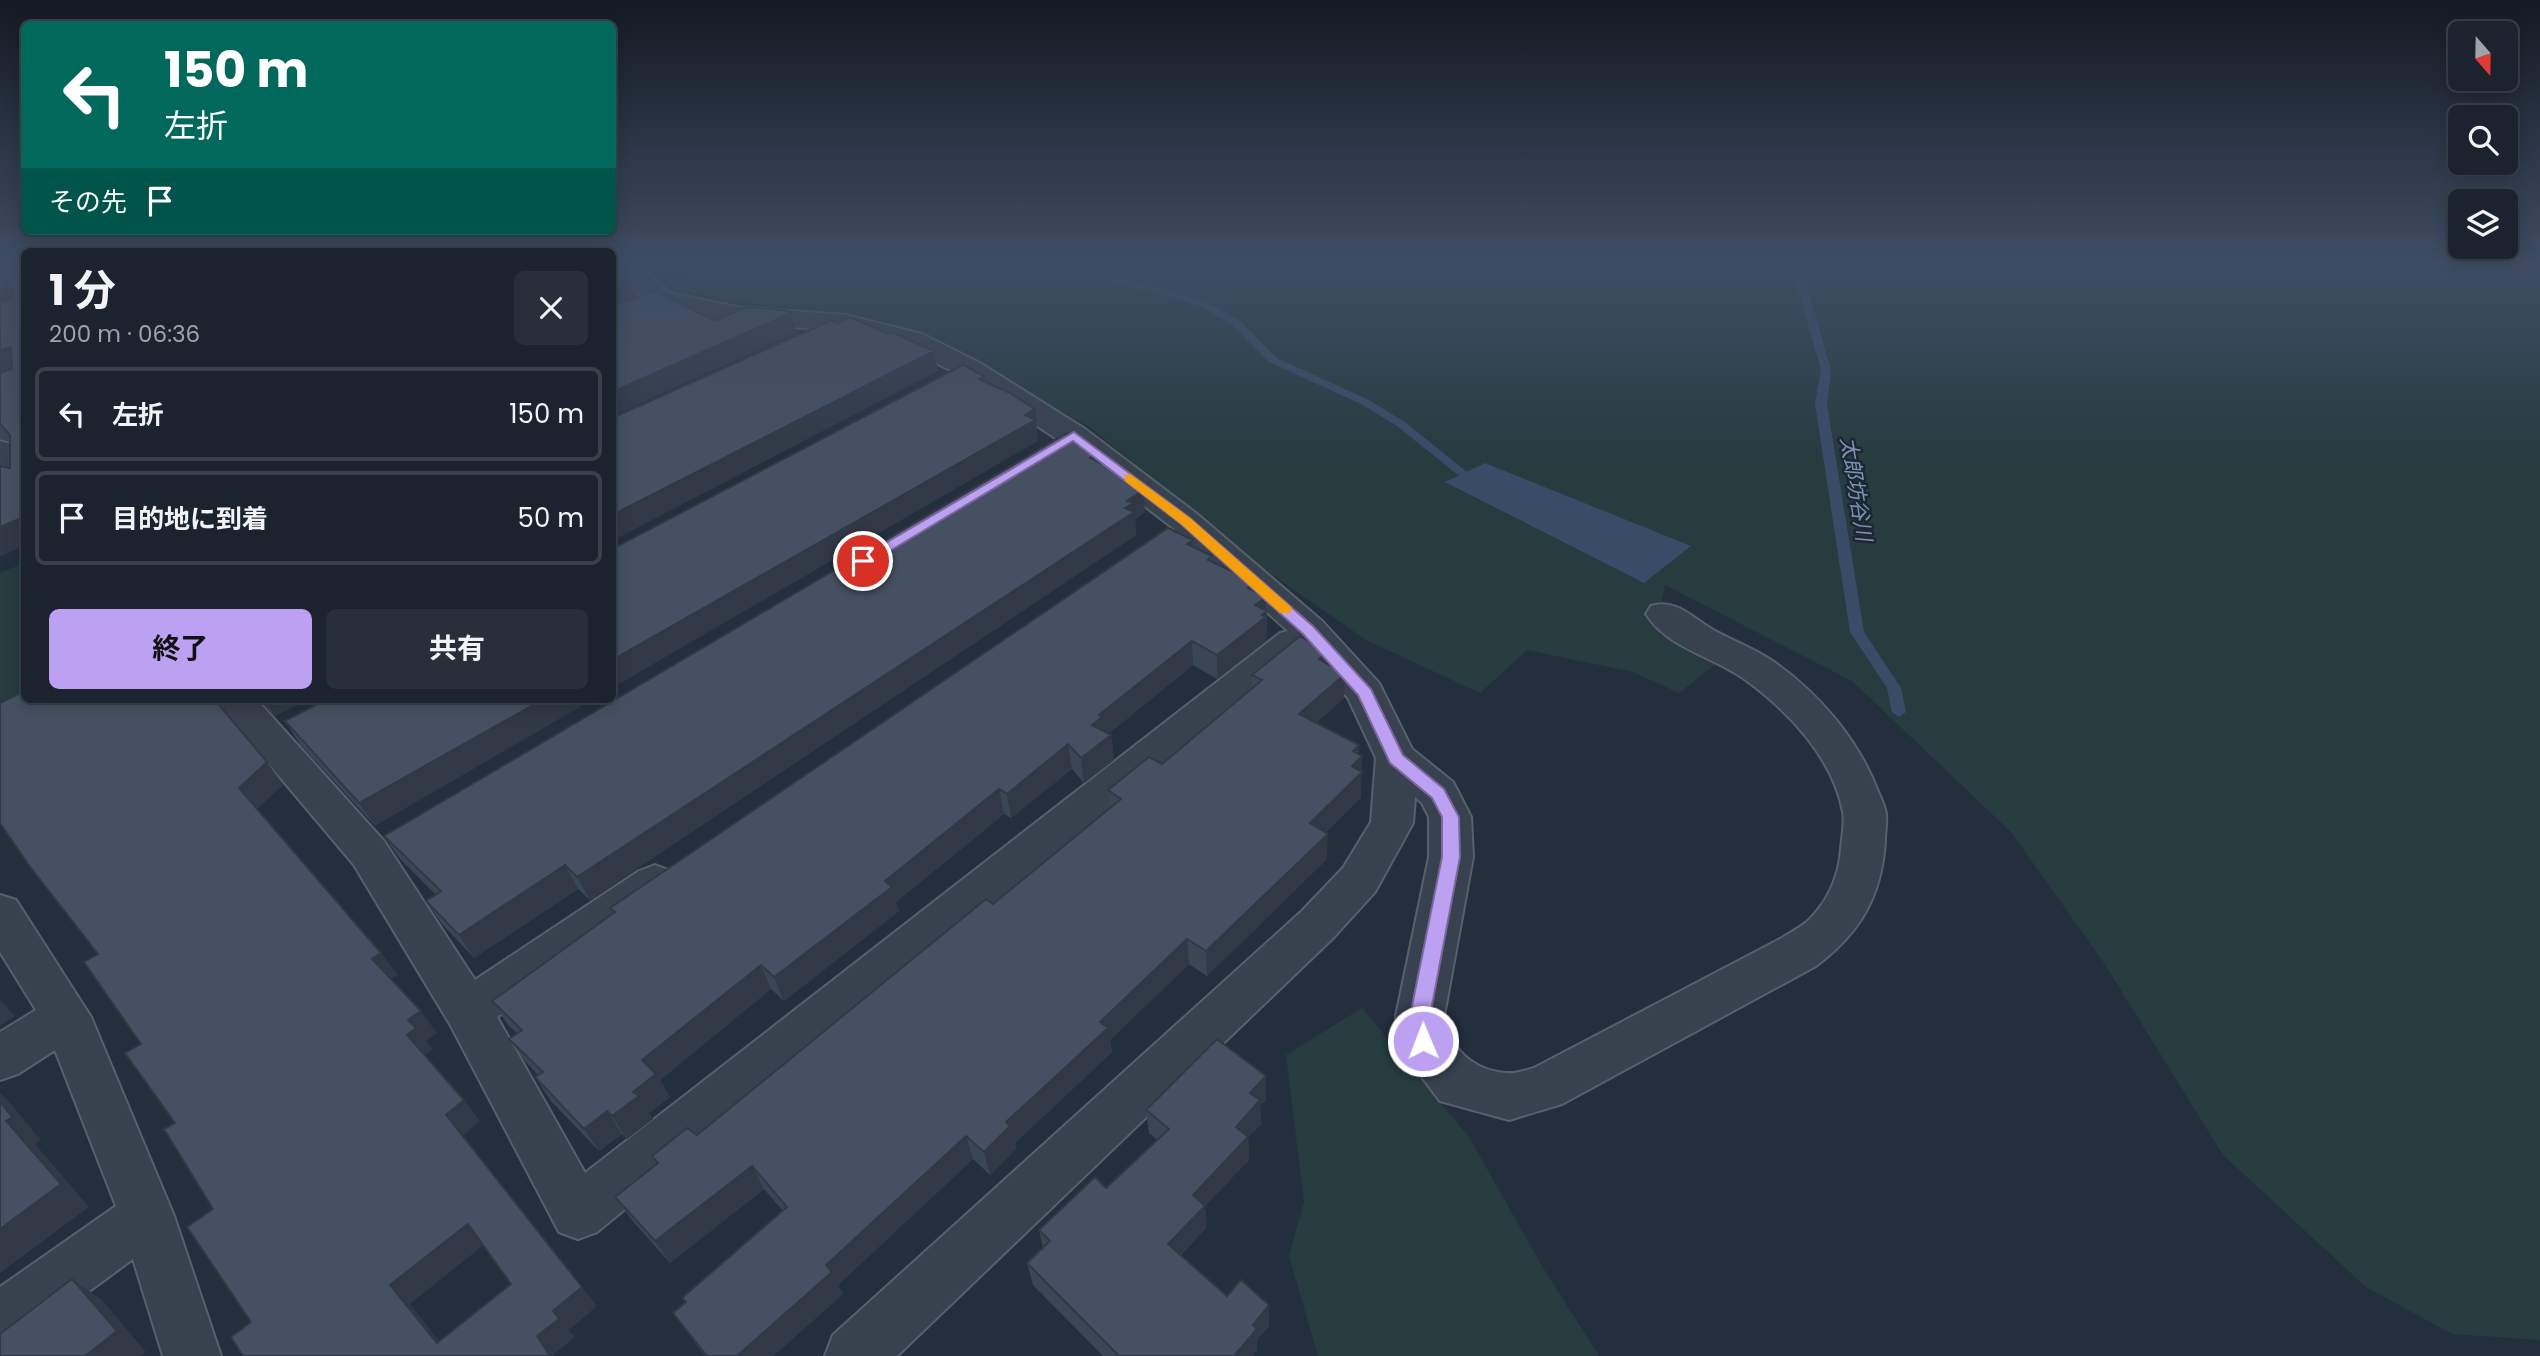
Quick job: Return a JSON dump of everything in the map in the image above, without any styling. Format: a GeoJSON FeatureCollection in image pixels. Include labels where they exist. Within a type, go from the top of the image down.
{"type":"FeatureCollection","features":[{"type":"Feature","properties":{"kind":"street"},"geometry":{"type":"LineString","coordinates":[[797,346],[830,330]]}},
{"type":"Feature","properties":{"kind":"street"},"geometry":{"type":"LineString","coordinates":[[874,330],[912,340],[970,369],[1074,436],[1185,521],[1309,630],[1365,692],[1396,758],[1438,793],[1450,817],[1451,857],[1420,1016],[1423,1041],[1458,1085],[1509,1097],[1544,1088],[1799,952],[1825,933],[1850,901],[1862,862],[1865,813],[1849,770],[1823,731],[1798,703],[1759,670],[1693,635],[1664,614]]}},
{"type":"Feature","properties":{"kind":"street"},"geometry":{"type":"LineString","coordinates":[[933,388],[970,369]]}},
{"type":"Feature","properties":{"kind":"street"},"geometry":{"type":"LineString","coordinates":[[1038,457],[1074,436]]}},
{"type":"Feature","properties":{"kind":"street"},"geometry":{"type":"LineString","coordinates":[[1151,544],[1185,521]]}},
{"type":"Feature","properties":{"kind":"street"},"geometry":{"type":"LineString","coordinates":[[241,703],[289,728],[381,846],[578,1213],[1309,630]]}},
{"type":"Feature","properties":{"kind":"street"},"geometry":{"type":"LineString","coordinates":[[854,1356],[1318,924],[1359,880],[1392,823],[1396,758]]}},
{"type":"Feature","properties":{"kind":"street"},"geometry":{"type":"LineString","coordinates":[[468,1011],[684,863]]}},
{"type":"Feature","properties":{"kind":"street"},"geometry":{"type":"LineString","coordinates":[[0,913],[67,1017],[147,1216],[192,1356]]}},
{"type":"Feature","properties":{"kind":"street"},"geometry":{"type":"LineString","coordinates":[[0,1058],[67,1017]]}},
{"type":"Feature","properties":{"kind":"street"},"geometry":{"type":"LineString","coordinates":[[0,1322],[147,1216]]}},
{"type":"Feature","properties":{"kind":"green space"},"geometry":{"type":"Polygon","coordinates":[[[913,330],[2540,330],[2540,1340],[2452,1334],[2366,1287],[2223,1155],[2104,963],[2011,832],[1852,681],[1665,585],[1656,629],[1717,663],[1679,693],[1633,672],[1527,650],[1480,693],[1366,640],[1244,555],[1090,427],[913,330]]]}},
{"type":"Feature","properties":{"kind":"green space"},"geometry":{"type":"Polygon","coordinates":[[[21,564],[21,703],[0,725],[0,573],[21,564]]]}},
{"type":"Feature","properties":{"kind":"green space"},"geometry":{"type":"Polygon","coordinates":[[[1362,1008],[1469,1137],[1542,1266],[1599,1356],[1318,1356],[1289,1256],[1304,1202],[1286,1055],[1362,1008]]]}},
{"type":"Feature","properties":{"kind":"water"},"geometry":{"type":"Polygon","coordinates":[[[1485,463],[1691,546],[1644,583],[1445,482],[1485,463]]]}},
{"type":"Feature","properties":{"kind":"building"},"geometry":{"type":"Polygon","coordinates":[[[0,330],[21,330],[21,518],[0,527],[0,466],[10,468],[10,435],[0,424],[0,373],[12,369],[11,347],[0,350],[0,330]]]}},
{"type":"Feature","properties":{"kind":"building"},"geometry":{"type":"Polygon","coordinates":[[[616,330],[752,330],[616,390],[616,330]]]}},
{"type":"Feature","properties":{"kind":"building"},"geometry":{"type":"Polygon","coordinates":[[[809,330],[892,332],[934,351],[616,513],[616,416],[809,330]]]}},
{"type":"Feature","properties":{"kind":"building"},"geometry":{"type":"Polygon","coordinates":[[[963,365],[984,376],[979,379],[1010,393],[1035,409],[1025,415],[1035,420],[616,658],[616,547],[963,365]]]}},
{"type":"Feature","properties":{"kind":"building"},"geometry":{"type":"Polygon","coordinates":[[[1065,434],[1098,453],[1090,458],[1132,478],[1134,480],[1129,483],[1143,490],[1127,501],[1133,503],[1125,508],[1134,512],[577,877],[565,865],[459,935],[426,901],[441,891],[384,836],[609,703],[616,703],[616,699],[1065,434]]]}},
{"type":"Feature","properties":{"kind":"building"},"geometry":{"type":"Polygon","coordinates":[[[1168,528],[1193,540],[1187,544],[1212,556],[1208,560],[1255,582],[1248,588],[1266,597],[1255,605],[1267,611],[1262,615],[1266,617],[1217,655],[1192,641],[1099,715],[1102,717],[1092,725],[1111,735],[1081,758],[1068,744],[1007,794],[999,789],[885,881],[892,887],[774,977],[761,965],[642,1060],[656,1074],[633,1092],[639,1096],[612,1116],[607,1111],[584,1129],[535,1077],[543,1072],[509,1039],[522,1030],[492,1001],[615,912],[610,908],[1168,528]]]}},
{"type":"Feature","properties":{"kind":"building"},"geometry":{"type":"Polygon","coordinates":[[[1300,636],[1327,652],[1319,659],[1345,674],[1299,714],[1359,745],[1353,751],[1362,756],[1352,766],[1362,772],[1310,823],[1328,834],[1206,951],[1187,939],[1100,1022],[1108,1028],[1006,1122],[1010,1126],[984,1152],[966,1136],[826,1265],[832,1272],[737,1356],[707,1356],[673,1313],[686,1302],[682,1298],[787,1207],[752,1166],[655,1241],[615,1197],[658,1163],[652,1156],[687,1128],[697,1135],[986,899],[993,904],[1121,799],[1108,790],[1149,757],[1162,764],[1262,680],[1252,675],[1300,636]]]}},
{"type":"Feature","properties":{"kind":"building"},"geometry":{"type":"Polygon","coordinates":[[[21,692],[21,703],[218,703],[267,762],[239,788],[381,953],[372,959],[421,1011],[408,1020],[416,1028],[407,1035],[464,1100],[446,1115],[582,1287],[553,1311],[559,1319],[537,1336],[550,1356],[243,1356],[231,1337],[251,1322],[187,1227],[213,1209],[164,1129],[175,1123],[125,1053],[141,1044],[84,962],[98,954],[28,864],[0,823],[0,703],[21,692]],[[468,1224],[390,1285],[437,1343],[511,1284],[468,1224]]]}},
{"type":"Feature","properties":{"kind":"building"},"geometry":{"type":"Polygon","coordinates":[[[319,703],[537,703],[359,803],[285,721],[319,703]]]}},
{"type":"Feature","properties":{"kind":"building"},"geometry":{"type":"Polygon","coordinates":[[[1217,1039],[1266,1076],[1250,1093],[1260,1100],[1236,1127],[1248,1137],[1193,1195],[1205,1206],[1168,1244],[1227,1296],[1241,1280],[1269,1305],[1253,1325],[1257,1329],[1234,1356],[1119,1356],[1027,1263],[1050,1241],[1039,1230],[1095,1177],[1106,1188],[1169,1129],[1146,1110],[1217,1039]]]}},
{"type":"Feature","properties":{"kind":"building"},"geometry":{"type":"Polygon","coordinates":[[[0,1102],[12,1117],[6,1121],[61,1184],[0,1229],[0,1102]]]}},
{"type":"Feature","properties":{"kind":"building"},"geometry":{"type":"Polygon","coordinates":[[[72,1279],[117,1331],[85,1356],[0,1356],[0,1334],[72,1279]]]}},
{"type":"Feature","properties":{"kind":"waterway"},"geometry":{"type":"LineString","coordinates":[[1243,330],[1273,360],[1365,402],[1401,424],[1462,473]]}},
{"type":"Feature","properties":{"kind":"waterway","name":"太郎坊谷川"},"geometry":{"type":"LineString","coordinates":[[1815,330],[1826,370],[1821,404],[1857,632],[1894,688],[1899,712]]}},
{"type":"Feature","properties":{"kind":"slow traffic"},"geometry":{"type":"LineString","coordinates":[[1130,478],[1185,521],[1285,609]]}},
{"type":"Feature","properties":{"kind":"route"},"geometry":{"type":"LineString","coordinates":[[863,561],[1074,436],[1185,521],[1309,630],[1365,692],[1396,758],[1438,793],[1450,817],[1451,857],[1420,1016],[1423,1041]]}}]}
